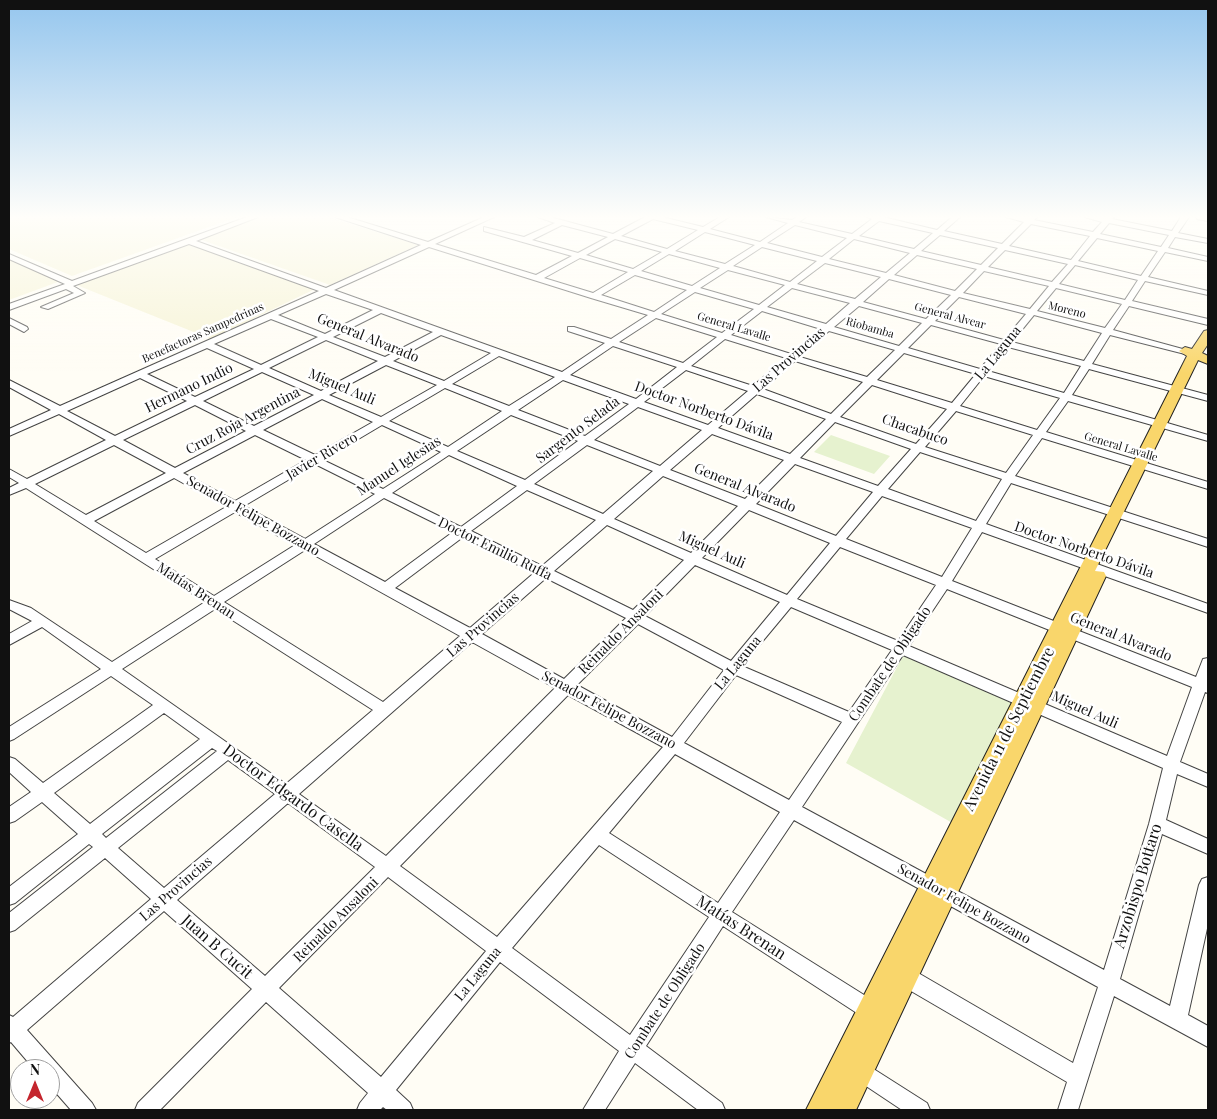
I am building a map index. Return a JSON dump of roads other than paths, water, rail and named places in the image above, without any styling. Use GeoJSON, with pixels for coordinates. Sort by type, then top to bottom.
{"type":"FeatureCollection","features":[{"type":"Feature","properties":{"kind":"main road","name":"Avenida 11 de Septiembre"},"geometry":{"type":"LineString","coordinates":[[820,1110],[868,1009],[937,890],[1200,352]]}},
{"type":"Feature","properties":{"kind":"main road","name":"Avenida 11 de Septiembre"},"geometry":{"type":"LineString","coordinates":[[842,1110],[906,977],[937,890]]}},
{"type":"Feature","properties":{"kind":"street"},"geometry":{"type":"LineString","coordinates":[[36,269],[81,293],[45,307]]}},
{"type":"Feature","properties":{"kind":"street"},"geometry":{"type":"LineString","coordinates":[[9,308],[112,269]]}},
{"type":"Feature","properties":{"kind":"street","name":"Doctor Norberto Dávila"},"geometry":{"type":"LineString","coordinates":[[268,269],[794,458],[979,528],[1208,609]]}},
{"type":"Feature","properties":{"kind":"street","name":"Benefactoras Sampedrinas"},"geometry":{"type":"LineString","coordinates":[[9,433],[372,269]]}},
{"type":"Feature","properties":{"kind":"street","name":"General Lavalle"},"geometry":{"type":"LineString","coordinates":[[509,269],[1208,486]]}},
{"type":"Feature","properties":{"kind":"street"},"geometry":{"type":"LineString","coordinates":[[538,278],[554,269]]}},
{"type":"Feature","properties":{"kind":"street","name":"Riobamba"},"geometry":{"type":"LineString","coordinates":[[624,269],[1208,438]]}},
{"type":"Feature","properties":{"kind":"street"},"geometry":{"type":"LineString","coordinates":[[594,296],[639,269]]}},
{"type":"Feature","properties":{"kind":"street","name":"Manuel Iglesias"},"geometry":{"type":"LineString","coordinates":[[9,735],[112,667],[305,545],[724,269]]}},
{"type":"Feature","properties":{"kind":"street","name":"General Alvear"},"geometry":{"type":"LineString","coordinates":[[730,269],[1208,398]]}},
{"type":"Feature","properties":{"kind":"street","name":"Sargento Selada"},"geometry":{"type":"LineString","coordinates":[[386,588],[460,532],[526,486],[813,269]]}},
{"type":"Feature","properties":{"kind":"street","name":"Moreno"},"geometry":{"type":"LineString","coordinates":[[860,269],[1106,332],[1200,352]]}},
{"type":"Feature","properties":{"kind":"street","name":"Las Provincias"},"geometry":{"type":"LineString","coordinates":[[10,1029],[164,900],[894,269]]}},
{"type":"Feature","properties":{"kind":"street","name":"Reinaldo Ansaloni"},"geometry":{"type":"LineString","coordinates":[[145,1110],[981,269]]}},
{"type":"Feature","properties":{"kind":"street"},"geometry":{"type":"LineString","coordinates":[[987,269],[1208,322]]}},
{"type":"Feature","properties":{"kind":"street","name":"La Laguna"},"geometry":{"type":"LineString","coordinates":[[367,1110],[498,949],[674,745],[733,668],[880,491],[954,407],[1067,269]]}},
{"type":"Feature","properties":{"kind":"street"},"geometry":{"type":"LineString","coordinates":[[1102,269],[1208,293]]}},
{"type":"Feature","properties":{"kind":"street","name":"Combate de Obligado"},"geometry":{"type":"LineString","coordinates":[[593,1110],[720,915],[793,810],[945,582],[1009,477],[1066,397],[1106,332],[1149,269]]}},
{"type":"Feature","properties":{"kind":"street"},"geometry":{"type":"LineString","coordinates":[[30,300],[59,314]]}},
{"type":"Feature","properties":{"kind":"street","name":"Hermano Indio"},"geometry":{"type":"LineString","coordinates":[[9,492],[381,310]]}},
{"type":"Feature","properties":{"kind":"street","name":"General Alvarado"},"geometry":{"type":"LineString","coordinates":[[270,315],[1205,687]]}},
{"type":"Feature","properties":{"kind":"street"},"geometry":{"type":"LineString","coordinates":[[9,321],[24,329]]}},
{"type":"Feature","properties":{"kind":"street","name":"Chacabuco"},"geometry":{"type":"LineString","coordinates":[[571,329],[834,417],[917,448],[1122,513],[1208,543]]}},
{"type":"Feature","properties":{"kind":"street","name":"Cruz Roja Argentina"},"geometry":{"type":"LineString","coordinates":[[86,520],[440,332]]}},
{"type":"Feature","properties":{"kind":"street","name":"Miguel Auli"},"geometry":{"type":"LineString","coordinates":[[206,344],[789,601],[1030,702],[1208,781]]}},
{"type":"Feature","properties":{"kind":"street","name":"Javier Rivero"},"geometry":{"type":"LineString","coordinates":[[147,558],[498,353]]}},
{"type":"Feature","properties":{"kind":"street","name":"Doctor Emilio Ruffa"},"geometry":{"type":"LineString","coordinates":[[139,374],[253,432],[636,617],[733,668],[853,720]]}},
{"type":"Feature","properties":{"kind":"street","name":"Senador Felipe Bozzano"},"geometry":{"type":"LineString","coordinates":[[10,385],[1208,1037]]}},
{"type":"Feature","properties":{"kind":"street","name":"Matías Brenan"},"geometry":{"type":"LineString","coordinates":[[9,472],[384,710]]}},
{"type":"Feature","properties":{"kind":"street","name":"Doctor Edgardo Casella"},"geometry":{"type":"LineString","coordinates":[[9,604],[26,611],[112,667],[388,867],[715,1110]]}},
{"type":"Feature","properties":{"kind":"street"},"geometry":{"type":"LineString","coordinates":[[9,640],[42,621]]}},
{"type":"Feature","properties":{"kind":"street","name":"Arzobispo Bottaro"},"geometry":{"type":"LineString","coordinates":[[1068,1110],[1157,824],[1171,766],[1205,687],[1208,663]]}},
{"type":"Feature","properties":{"kind":"street"},"geometry":{"type":"LineString","coordinates":[[9,816],[164,705]]}},
{"type":"Feature","properties":{"kind":"street"},"geometry":{"type":"LineString","coordinates":[[9,897],[212,739]]}},
{"type":"Feature","properties":{"kind":"street"},"geometry":{"type":"LineString","coordinates":[[9,924],[104,847],[228,751]]}},
{"type":"Feature","properties":{"kind":"street","name":"Juan B Cucit"},"geometry":{"type":"LineString","coordinates":[[9,762],[403,1110]]}},
{"type":"Feature","properties":{"kind":"street"},"geometry":{"type":"LineString","coordinates":[[1157,824],[1208,847]]}},
{"type":"Feature","properties":{"kind":"street","name":"Matías Brenan"},"geometry":{"type":"LineString","coordinates":[[597,836],[885,1020]]}},
{"type":"Feature","properties":{"kind":"street"},"geometry":{"type":"LineString","coordinates":[[1177,1020],[1203,935],[1208,884]]}},
{"type":"Feature","properties":{"kind":"street"},"geometry":{"type":"LineString","coordinates":[[906,977],[1078,1077]]}},
{"type":"Feature","properties":{"kind":"street"},"geometry":{"type":"LineString","coordinates":[[10,1029],[39,1059]]}},
{"type":"Feature","properties":{"kind":"street"},"geometry":{"type":"LineString","coordinates":[[861,1071],[920,1110]]}},
{"type":"Feature","properties":{"kind":"street"},"geometry":{"type":"LineString","coordinates":[[60,1082],[86,1110]]}}]}
